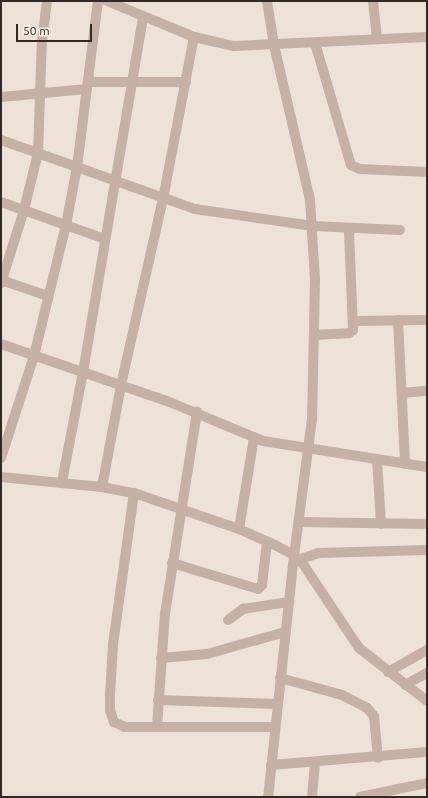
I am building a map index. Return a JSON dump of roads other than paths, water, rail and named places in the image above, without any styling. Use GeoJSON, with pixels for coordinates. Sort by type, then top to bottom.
{"type":"FeatureCollection","features":[{"type":"Feature","properties":{"kind":"street"},"geometry":{"type":"LineString","coordinates":[[47,1],[40,94],[38,153],[24,210],[1,281],[48,296]]}},
{"type":"Feature","properties":{"kind":"street"},"geometry":{"type":"LineString","coordinates":[[1,458],[34,356],[66,225],[77,167],[98,1]]}},
{"type":"Feature","properties":{"kind":"street"},"geometry":{"type":"LineString","coordinates":[[107,1],[120,4],[143,17],[194,37],[234,46],[427,37]]}},
{"type":"Feature","properties":{"kind":"street"},"geometry":{"type":"LineString","coordinates":[[267,1],[274,45],[302,158],[314,226],[314,335],[309,448],[296,557],[285,632],[268,797]]}},
{"type":"Feature","properties":{"kind":"street"},"geometry":{"type":"LineString","coordinates":[[373,1],[378,39]]}},
{"type":"Feature","properties":{"kind":"street"},"geometry":{"type":"LineString","coordinates":[[62,482],[83,372],[143,17]]}},
{"type":"Feature","properties":{"kind":"street"},"geometry":{"type":"LineString","coordinates":[[102,487],[121,384],[164,199],[194,37]]}},
{"type":"Feature","properties":{"kind":"street"},"geometry":{"type":"LineString","coordinates":[[314,43],[351,165],[360,169],[427,172]]}},
{"type":"Feature","properties":{"kind":"street"},"geometry":{"type":"LineString","coordinates":[[1,97],[40,94],[87,86],[132,82],[186,82]]}},
{"type":"Feature","properties":{"kind":"street"},"geometry":{"type":"LineString","coordinates":[[1,140],[164,199],[230,215],[314,226],[349,229],[400,230]]}},
{"type":"Feature","properties":{"kind":"street"},"geometry":{"type":"LineString","coordinates":[[1,202],[105,239]]}},
{"type":"Feature","properties":{"kind":"street"},"geometry":{"type":"LineString","coordinates":[[314,335],[351,333],[353,321],[349,229]]}},
{"type":"Feature","properties":{"kind":"street"},"geometry":{"type":"LineString","coordinates":[[398,320],[405,464]]}},
{"type":"Feature","properties":{"kind":"street"},"geometry":{"type":"LineString","coordinates":[[353,321],[427,320]]}},
{"type":"Feature","properties":{"kind":"street"},"geometry":{"type":"LineString","coordinates":[[1,344],[121,384],[197,412],[254,437],[273,443],[427,467]]}},
{"type":"Feature","properties":{"kind":"street"},"geometry":{"type":"LineString","coordinates":[[402,393],[427,391]]}},
{"type":"Feature","properties":{"kind":"street"},"geometry":{"type":"LineString","coordinates":[[157,727],[161,658],[172,563],[197,412]]}},
{"type":"Feature","properties":{"kind":"street"},"geometry":{"type":"LineString","coordinates":[[239,529],[254,437]]}},
{"type":"Feature","properties":{"kind":"street"},"geometry":{"type":"LineString","coordinates":[[377,459],[381,524]]}},
{"type":"Feature","properties":{"kind":"street"},"geometry":{"type":"LineString","coordinates":[[1,477],[102,487],[134,494],[182,508],[239,529],[296,557],[352,640],[366,656],[427,701]]}},
{"type":"Feature","properties":{"kind":"street"},"geometry":{"type":"LineString","coordinates":[[134,494],[120,585],[110,710],[114,722],[119,726],[275,727]]}},
{"type":"Feature","properties":{"kind":"street"},"geometry":{"type":"LineString","coordinates":[[299,522],[427,524]]}},
{"type":"Feature","properties":{"kind":"street"},"geometry":{"type":"LineString","coordinates":[[172,563],[258,590],[262,585],[267,542]]}},
{"type":"Feature","properties":{"kind":"street"},"geometry":{"type":"LineString","coordinates":[[296,557],[318,553],[427,550]]}},
{"type":"Feature","properties":{"kind":"street"},"geometry":{"type":"LineString","coordinates":[[228,620],[243,609],[289,602]]}},
{"type":"Feature","properties":{"kind":"street"},"geometry":{"type":"LineString","coordinates":[[161,658],[207,654],[285,632]]}},
{"type":"Feature","properties":{"kind":"street"},"geometry":{"type":"LineString","coordinates":[[388,672],[427,650]]}},
{"type":"Feature","properties":{"kind":"street"},"geometry":{"type":"LineString","coordinates":[[405,685],[427,674]]}},
{"type":"Feature","properties":{"kind":"street"},"geometry":{"type":"LineString","coordinates":[[280,678],[326,690],[367,708],[374,716],[378,758]]}},
{"type":"Feature","properties":{"kind":"street"},"geometry":{"type":"LineString","coordinates":[[158,700],[278,704]]}},
{"type":"Feature","properties":{"kind":"street"},"geometry":{"type":"LineString","coordinates":[[271,765],[378,758],[427,752]]}},
{"type":"Feature","properties":{"kind":"street"},"geometry":{"type":"LineString","coordinates":[[312,797],[315,762]]}},
{"type":"Feature","properties":{"kind":"street"},"geometry":{"type":"LineString","coordinates":[[360,797],[427,782]]}}]}
